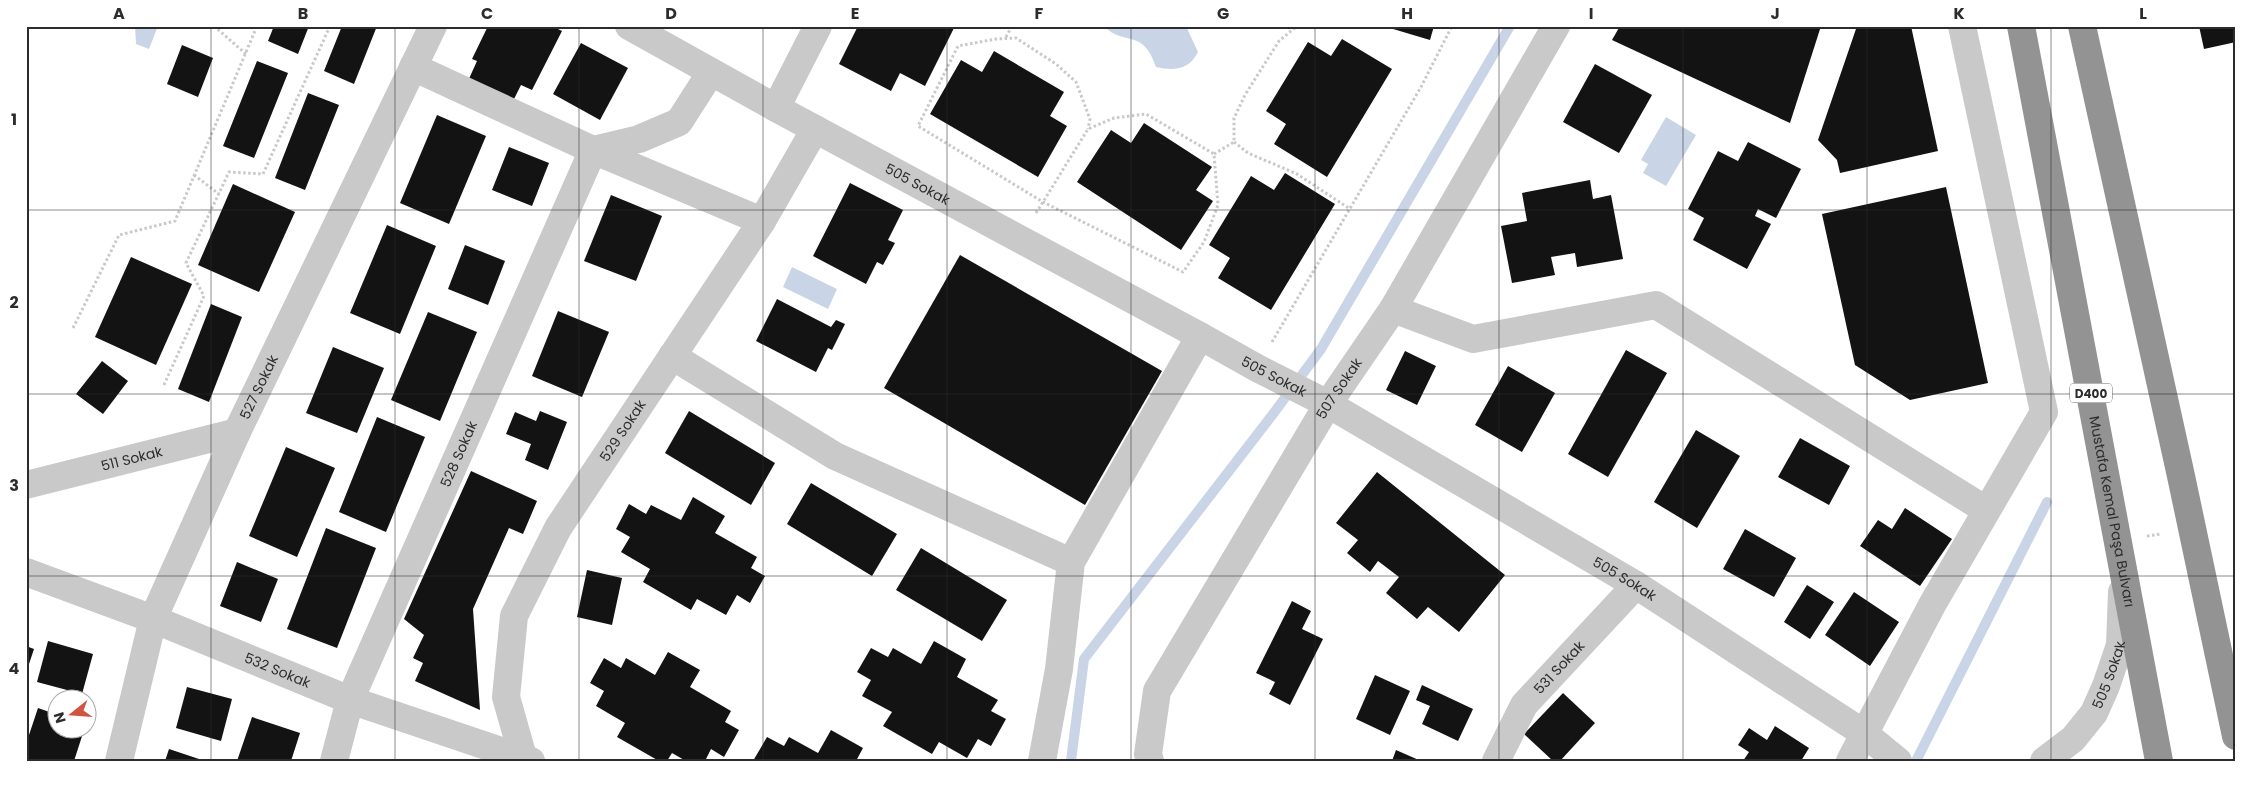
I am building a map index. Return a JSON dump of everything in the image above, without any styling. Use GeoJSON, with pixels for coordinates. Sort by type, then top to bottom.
{"type":"FeatureCollection","features":[{"type":"Feature","properties":{"kind":"highway","name":"Mustafa Kemal Paşa Bulvarı"},"geometry":{"type":"LineString","coordinates":[[2021,26],[2159,761]]}},
{"type":"Feature","properties":{"kind":"highway"},"geometry":{"type":"LineString","coordinates":[[2082,26],[2236,736]]}},
{"type":"Feature","properties":{"kind":"highway"},"geometry":{"type":"LineString","coordinates":[[2096,26],[2112,108],[2129,238]]}},
{"type":"Feature","properties":{"kind":"street","name":"527 Sokak"},"geometry":{"type":"LineString","coordinates":[[118,761],[153,619],[237,432],[433,26]]}},
{"type":"Feature","properties":{"kind":"street","name":"505 Sokak"},"geometry":{"type":"LineString","coordinates":[[629,26],[776,108],[1256,368],[1328,404],[1636,584],[1865,734],[1898,761]]}},
{"type":"Feature","properties":{"kind":"street"},"geometry":{"type":"LineString","coordinates":[[776,108],[818,26]]}},
{"type":"Feature","properties":{"kind":"street","name":"507 Sokak"},"geometry":{"type":"LineString","coordinates":[[1150,761],[1148,754],[1157,691],[1328,404],[1393,309],[1556,26]]}},
{"type":"Feature","properties":{"kind":"street"},"geometry":{"type":"LineString","coordinates":[[1850,761],[1932,604],[2044,412],[1962,26]]}},
{"type":"Feature","properties":{"kind":"street"},"geometry":{"type":"LineString","coordinates":[[413,67],[593,150],[762,221]]}},
{"type":"Feature","properties":{"kind":"street"},"geometry":{"type":"LineString","coordinates":[[593,150],[639,139],[679,122],[711,72]]}},
{"type":"Feature","properties":{"kind":"street","name":"529 Sokak"},"geometry":{"type":"LineString","coordinates":[[527,759],[506,697],[514,616],[558,528],[762,221],[815,129]]}},
{"type":"Feature","properties":{"kind":"street","name":"528 Sokak"},"geometry":{"type":"LineString","coordinates":[[334,761],[350,700],[593,150]]}},
{"type":"Feature","properties":{"kind":"street"},"geometry":{"type":"LineString","coordinates":[[1393,309],[1473,339],[1656,305],[1986,510]]}},
{"type":"Feature","properties":{"kind":"street"},"geometry":{"type":"LineString","coordinates":[[1042,761],[1058,669],[1071,562],[1200,336]]}},
{"type":"Feature","properties":{"kind":"street"},"geometry":{"type":"LineString","coordinates":[[672,356],[835,456],[1071,562]]}},
{"type":"Feature","properties":{"kind":"street","name":"511 Sokak"},"geometry":{"type":"LineString","coordinates":[[29,484],[237,432]]}},
{"type":"Feature","properties":{"kind":"street","name":"505 Sokak"},"geometry":{"type":"LineString","coordinates":[[2044,761],[2073,739],[2094,713],[2106,686],[2120,644],[2121,554]]}},
{"type":"Feature","properties":{"kind":"street","name":"532 Sokak"},"geometry":{"type":"LineString","coordinates":[[26,572],[153,619],[350,700],[527,759]]}},
{"type":"Feature","properties":{"kind":"street","name":"531 Sokak"},"geometry":{"type":"LineString","coordinates":[[1496,761],[1524,705],[1636,584]]}},
{"type":"Feature","properties":{"kind":"path"},"geometry":{"type":"LineString","coordinates":[[214,26],[246,54]]}},
{"type":"Feature","properties":{"kind":"path"},"geometry":{"type":"LineString","coordinates":[[73,328],[119,235],[175,221],[257,26]]}},
{"type":"Feature","properties":{"kind":"path"},"geometry":{"type":"LineString","coordinates":[[164,385],[204,296],[186,263],[230,172],[263,174],[330,26]]}},
{"type":"Feature","properties":{"kind":"path"},"geometry":{"type":"LineString","coordinates":[[1006,38],[1012,26]]}},
{"type":"Feature","properties":{"kind":"path"},"geometry":{"type":"LineString","coordinates":[[1297,26],[1279,41],[1245,95],[1234,118],[1234,142],[1248,154],[1297,174],[1350,209]]}},
{"type":"Feature","properties":{"kind":"path"},"geometry":{"type":"LineString","coordinates":[[1256,368],[1421,87],[1452,26]]}},
{"type":"Feature","properties":{"kind":"path"},"geometry":{"type":"LineString","coordinates":[[1020,239],[1043,202],[1088,129],[1090,119],[1076,82],[1056,64],[1016,38],[958,46],[918,126],[1043,202],[1183,272],[1204,242],[1218,206],[1214,154]]}},
{"type":"Feature","properties":{"kind":"path"},"geometry":{"type":"LineString","coordinates":[[1088,129],[1114,118],[1146,114],[1214,154]]}},
{"type":"Feature","properties":{"kind":"path"},"geometry":{"type":"LineString","coordinates":[[1214,154],[1234,142]]}},
{"type":"Feature","properties":{"kind":"path"},"geometry":{"type":"LineString","coordinates":[[194,175],[219,194]]}},
{"type":"Feature","properties":{"kind":"path"},"geometry":{"type":"LineString","coordinates":[[2121,554],[2192,527]]}},
{"type":"Feature","properties":{"kind":"water"},"geometry":{"type":"Polygon","coordinates":[[[135,26],[158,26],[149,49],[136,44],[135,26]]]}},
{"type":"Feature","properties":{"kind":"water"},"geometry":{"type":"Polygon","coordinates":[[[1104,26],[1186,26],[1198,52],[1186,66],[1175,69],[1156,67],[1151,55],[1139,42],[1119,36],[1104,26]]]}},
{"type":"Feature","properties":{"kind":"water"},"geometry":{"type":"Polygon","coordinates":[[[1666,117],[1696,135],[1666,186],[1643,173],[1648,164],[1641,160],[1666,117]]]}},
{"type":"Feature","properties":{"kind":"water"},"geometry":{"type":"Polygon","coordinates":[[[792,267],[837,289],[828,309],[783,287],[792,267]]]}},
{"type":"Feature","properties":{"kind":"building"},"geometry":{"type":"Polygon","coordinates":[[[274,26],[309,26],[298,54],[268,41],[274,26]]]}},
{"type":"Feature","properties":{"kind":"building"},"geometry":{"type":"Polygon","coordinates":[[[342,26],[377,26],[354,84],[324,71],[342,26]]]}},
{"type":"Feature","properties":{"kind":"building"},"geometry":{"type":"Polygon","coordinates":[[[488,26],[552,26],[562,31],[532,90],[521,85],[512,103],[468,81],[477,61],[472,59],[488,26]]]}},
{"type":"Feature","properties":{"kind":"building"},"geometry":{"type":"Polygon","coordinates":[[[858,26],[955,26],[925,86],[900,73],[891,91],[839,64],[858,26]]]}},
{"type":"Feature","properties":{"kind":"building"},"geometry":{"type":"Polygon","coordinates":[[[1383,26],[1434,26],[1430,40],[1383,26]]]}},
{"type":"Feature","properties":{"kind":"building"},"geometry":{"type":"Polygon","coordinates":[[[1620,26],[1821,26],[1790,123],[1612,40],[1620,26]]]}},
{"type":"Feature","properties":{"kind":"building"},"geometry":{"type":"Polygon","coordinates":[[[1857,26],[1911,26],[1938,151],[1840,173],[1837,160],[1818,140],[1857,26]]]}},
{"type":"Feature","properties":{"kind":"building"},"geometry":{"type":"Polygon","coordinates":[[[2199,26],[2236,26],[2236,42],[2204,49],[2199,26]]]}},
{"type":"Feature","properties":{"kind":"building"},"geometry":{"type":"Polygon","coordinates":[[[1342,39],[1392,69],[1327,177],[1274,144],[1286,124],[1266,111],[1308,42],[1331,56],[1342,39]]]}},
{"type":"Feature","properties":{"kind":"building"},"geometry":{"type":"Polygon","coordinates":[[[581,43],[628,68],[600,120],[553,94],[581,43]]]}},
{"type":"Feature","properties":{"kind":"building"},"geometry":{"type":"Polygon","coordinates":[[[182,45],[213,58],[198,97],[167,84],[182,45]]]}},
{"type":"Feature","properties":{"kind":"building"},"geometry":{"type":"Polygon","coordinates":[[[994,51],[1064,92],[1050,116],[1067,126],[1038,177],[930,114],[961,60],[982,72],[994,51]]]}},
{"type":"Feature","properties":{"kind":"building"},"geometry":{"type":"Polygon","coordinates":[[[257,61],[288,73],[254,158],[223,146],[257,61]]]}},
{"type":"Feature","properties":{"kind":"building"},"geometry":{"type":"Polygon","coordinates":[[[1595,64],[1652,95],[1619,153],[1563,122],[1595,64]]]}},
{"type":"Feature","properties":{"kind":"building"},"geometry":{"type":"Polygon","coordinates":[[[308,93],[339,105],[305,190],[275,178],[308,93]]]}},
{"type":"Feature","properties":{"kind":"building"},"geometry":{"type":"Polygon","coordinates":[[[437,115],[486,136],[449,224],[400,203],[437,115]]]}},
{"type":"Feature","properties":{"kind":"building"},"geometry":{"type":"Polygon","coordinates":[[[1144,123],[1212,167],[1196,190],[1213,201],[1181,250],[1077,182],[1111,130],[1131,143],[1144,123]]]}},
{"type":"Feature","properties":{"kind":"building"},"geometry":{"type":"Polygon","coordinates":[[[1748,142],[1801,169],[1776,218],[1758,209],[1755,216],[1771,224],[1747,269],[1693,240],[1704,218],[1688,209],[1718,151],[1738,161],[1748,142]]]}},
{"type":"Feature","properties":{"kind":"building"},"geometry":{"type":"Polygon","coordinates":[[[509,147],[549,163],[532,206],[492,190],[509,147]]]}},
{"type":"Feature","properties":{"kind":"building"},"geometry":{"type":"Polygon","coordinates":[[[1285,173],[1335,204],[1271,310],[1218,278],[1230,258],[1209,245],[1251,176],[1274,190],[1285,173]]]}},
{"type":"Feature","properties":{"kind":"building"},"geometry":{"type":"Polygon","coordinates":[[[1590,180],[1593,199],[1611,195],[1623,259],[1577,267],[1575,253],[1551,257],[1555,275],[1512,283],[1501,226],[1527,221],[1522,193],[1590,180]]]}},
{"type":"Feature","properties":{"kind":"building"},"geometry":{"type":"Polygon","coordinates":[[[850,183],[903,210],[888,240],[895,243],[883,265],[877,262],[866,284],[813,256],[850,183]]]}},
{"type":"Feature","properties":{"kind":"building"},"geometry":{"type":"Polygon","coordinates":[[[233,184],[295,212],[259,292],[198,265],[233,184]]]}},
{"type":"Feature","properties":{"kind":"building"},"geometry":{"type":"Polygon","coordinates":[[[1946,187],[1988,383],[1910,400],[1855,365],[1822,214],[1946,187]]]}},
{"type":"Feature","properties":{"kind":"building"},"geometry":{"type":"Polygon","coordinates":[[[611,195],[662,216],[636,281],[584,261],[611,195]]]}},
{"type":"Feature","properties":{"kind":"building"},"geometry":{"type":"Polygon","coordinates":[[[387,225],[436,246],[400,334],[350,313],[387,225]]]}},
{"type":"Feature","properties":{"kind":"building"},"geometry":{"type":"Polygon","coordinates":[[[465,245],[505,261],[488,305],[448,289],[465,245]]]}},
{"type":"Feature","properties":{"kind":"building"},"geometry":{"type":"Polygon","coordinates":[[[960,255],[1162,371],[1085,505],[884,388],[960,255]]]}},
{"type":"Feature","properties":{"kind":"building"},"geometry":{"type":"Polygon","coordinates":[[[131,257],[192,284],[156,365],[95,337],[131,257]]]}},
{"type":"Feature","properties":{"kind":"building"},"geometry":{"type":"Polygon","coordinates":[[[777,299],[831,327],[836,320],[845,324],[832,350],[828,348],[816,372],[756,341],[777,299]]]}},
{"type":"Feature","properties":{"kind":"building"},"geometry":{"type":"Polygon","coordinates":[[[211,304],[242,317],[209,402],[178,389],[211,304]]]}},
{"type":"Feature","properties":{"kind":"building"},"geometry":{"type":"Polygon","coordinates":[[[558,311],[609,332],[582,397],[532,376],[558,311]]]}},
{"type":"Feature","properties":{"kind":"building"},"geometry":{"type":"Polygon","coordinates":[[[428,312],[477,332],[440,421],[391,400],[428,312]]]}},
{"type":"Feature","properties":{"kind":"building"},"geometry":{"type":"Polygon","coordinates":[[[333,347],[384,368],[357,433],[306,413],[333,347]]]}},
{"type":"Feature","properties":{"kind":"building"},"geometry":{"type":"Polygon","coordinates":[[[1626,350],[1667,373],[1608,477],[1568,454],[1626,350]]]}},
{"type":"Feature","properties":{"kind":"building"},"geometry":{"type":"Polygon","coordinates":[[[1405,351],[1436,366],[1417,405],[1386,390],[1405,351]]]}},
{"type":"Feature","properties":{"kind":"building"},"geometry":{"type":"Polygon","coordinates":[[[102,361],[128,381],[103,414],[76,394],[102,361]]]}},
{"type":"Feature","properties":{"kind":"building"},"geometry":{"type":"Polygon","coordinates":[[[1508,366],[1555,393],[1522,452],[1475,425],[1508,366]]]}},
{"type":"Feature","properties":{"kind":"building"},"geometry":{"type":"Polygon","coordinates":[[[540,411],[567,422],[548,470],[525,460],[531,444],[506,434],[515,412],[536,421],[540,411]]]}},
{"type":"Feature","properties":{"kind":"building"},"geometry":{"type":"Polygon","coordinates":[[[689,411],[775,463],[751,505],[665,453],[689,411]]]}},
{"type":"Feature","properties":{"kind":"building"},"geometry":{"type":"Polygon","coordinates":[[[377,417],[425,437],[386,532],[339,512],[377,417]]]}},
{"type":"Feature","properties":{"kind":"building"},"geometry":{"type":"Polygon","coordinates":[[[1696,430],[1740,456],[1697,528],[1654,502],[1696,430]]]}},
{"type":"Feature","properties":{"kind":"building"},"geometry":{"type":"Polygon","coordinates":[[[1800,438],[1850,466],[1829,505],[1778,477],[1800,438]]]}},
{"type":"Feature","properties":{"kind":"building"},"geometry":{"type":"Polygon","coordinates":[[[286,447],[335,468],[297,557],[249,536],[286,447]]]}},
{"type":"Feature","properties":{"kind":"building"},"geometry":{"type":"Polygon","coordinates":[[[471,471],[537,501],[523,534],[509,528],[473,609],[480,710],[415,681],[423,663],[413,658],[424,635],[404,619],[471,471]]]}},
{"type":"Feature","properties":{"kind":"building"},"geometry":{"type":"Polygon","coordinates":[[[1377,472],[1505,575],[1459,632],[1428,607],[1417,619],[1386,593],[1399,577],[1378,561],[1370,572],[1347,553],[1358,540],[1336,523],[1377,472]]]}},
{"type":"Feature","properties":{"kind":"building"},"geometry":{"type":"Polygon","coordinates":[[[811,483],[897,534],[872,576],[787,524],[811,483]]]}},
{"type":"Feature","properties":{"kind":"building"},"geometry":{"type":"Polygon","coordinates":[[[693,497],[725,516],[715,533],[757,557],[751,568],[765,576],[750,603],[737,595],[726,615],[697,599],[691,610],[643,582],[650,569],[621,552],[630,537],[616,529],[629,504],[646,514],[651,505],[681,520],[693,497]]]}},
{"type":"Feature","properties":{"kind":"building"},"geometry":{"type":"Polygon","coordinates":[[[1905,508],[1952,539],[1920,586],[1860,546],[1878,520],[1892,529],[1905,508]]]}},
{"type":"Feature","properties":{"kind":"building"},"geometry":{"type":"Polygon","coordinates":[[[326,528],[376,548],[337,648],[287,629],[326,528]]]}},
{"type":"Feature","properties":{"kind":"building"},"geometry":{"type":"Polygon","coordinates":[[[1745,529],[1796,558],[1774,597],[1723,569],[1745,529]]]}},
{"type":"Feature","properties":{"kind":"building"},"geometry":{"type":"Polygon","coordinates":[[[921,548],[1007,600],[982,641],[896,590],[921,548]]]}},
{"type":"Feature","properties":{"kind":"building"},"geometry":{"type":"Polygon","coordinates":[[[237,562],[278,579],[261,622],[220,606],[237,562]]]}},
{"type":"Feature","properties":{"kind":"building"},"geometry":{"type":"Polygon","coordinates":[[[587,570],[622,578],[612,625],[577,617],[587,570]]]}},
{"type":"Feature","properties":{"kind":"building"},"geometry":{"type":"Polygon","coordinates":[[[1807,585],[1834,602],[1810,639],[1784,622],[1807,585]]]}},
{"type":"Feature","properties":{"kind":"building"},"geometry":{"type":"Polygon","coordinates":[[[1854,592],[1899,622],[1870,666],[1825,635],[1854,592]]]}},
{"type":"Feature","properties":{"kind":"building"},"geometry":{"type":"Polygon","coordinates":[[[1292,601],[1311,611],[1302,629],[1323,639],[1290,705],[1269,694],[1275,682],[1256,673],[1292,601]]]}},
{"type":"Feature","properties":{"kind":"building"},"geometry":{"type":"Polygon","coordinates":[[[48,641],[93,654],[83,690],[67,690],[37,682],[48,641]]]}},
{"type":"Feature","properties":{"kind":"building"},"geometry":{"type":"Polygon","coordinates":[[[934,641],[966,659],[957,677],[998,700],[991,711],[1006,719],[991,746],[978,739],[967,758],[939,742],[932,754],[883,726],[892,712],[862,696],[871,680],[857,672],[871,648],[888,657],[893,648],[921,664],[934,641]]]}},
{"type":"Feature","properties":{"kind":"building"},"geometry":{"type":"Polygon","coordinates":[[[26,646],[34,649],[27,670],[26,670],[26,646]]]}},
{"type":"Feature","properties":{"kind":"building"},"geometry":{"type":"Polygon","coordinates":[[[668,652],[700,670],[690,687],[731,711],[725,722],[739,730],[724,757],[711,749],[705,761],[686,761],[672,753],[667,761],[659,761],[617,737],[625,723],[596,706],[604,691],[590,683],[604,658],[621,668],[626,658],[655,675],[668,652]]]}},
{"type":"Feature","properties":{"kind":"building"},"geometry":{"type":"Polygon","coordinates":[[[1375,675],[1410,691],[1390,735],[1356,719],[1375,675]]]}},
{"type":"Feature","properties":{"kind":"building"},"geometry":{"type":"Polygon","coordinates":[[[1422,685],[1473,709],[1458,741],[1422,724],[1430,706],[1416,700],[1422,685]]]}},
{"type":"Feature","properties":{"kind":"building"},"geometry":{"type":"Polygon","coordinates":[[[187,687],[232,699],[221,741],[176,728],[187,687]]]}},
{"type":"Feature","properties":{"kind":"building"},"geometry":{"type":"Polygon","coordinates":[[[1563,693],[1595,723],[1560,761],[1553,761],[1524,734],[1563,693]]]}},
{"type":"Feature","properties":{"kind":"building"},"geometry":{"type":"Polygon","coordinates":[[[38,708],[48,712],[48,740],[81,740],[74,761],[26,761],[26,744],[38,708]]]}},
{"type":"Feature","properties":{"kind":"building"},"geometry":{"type":"Polygon","coordinates":[[[252,717],[300,733],[291,761],[237,761],[252,717]]]}},
{"type":"Feature","properties":{"kind":"building"},"geometry":{"type":"Polygon","coordinates":[[[1775,726],[1809,748],[1801,761],[1743,761],[1749,752],[1738,745],[1749,728],[1767,740],[1775,726]]]}},
{"type":"Feature","properties":{"kind":"building"},"geometry":{"type":"Polygon","coordinates":[[[831,730],[863,748],[856,761],[753,761],[767,737],[784,746],[789,737],[818,753],[831,730]]]}},
{"type":"Feature","properties":{"kind":"building"},"geometry":{"type":"Polygon","coordinates":[[[169,749],[202,760],[202,761],[165,761],[169,749]]]}},
{"type":"Feature","properties":{"kind":"building"},"geometry":{"type":"Polygon","coordinates":[[[1396,750],[1421,761],[1392,761],[1396,750]]]}},
{"type":"Feature","properties":{"kind":"waterway"},"geometry":{"type":"LineString","coordinates":[[1071,761],[1084,659],[1321,349],[1510,26]]}},
{"type":"Feature","properties":{"kind":"waterway"},"geometry":{"type":"LineString","coordinates":[[1916,761],[2047,502]]}}]}
